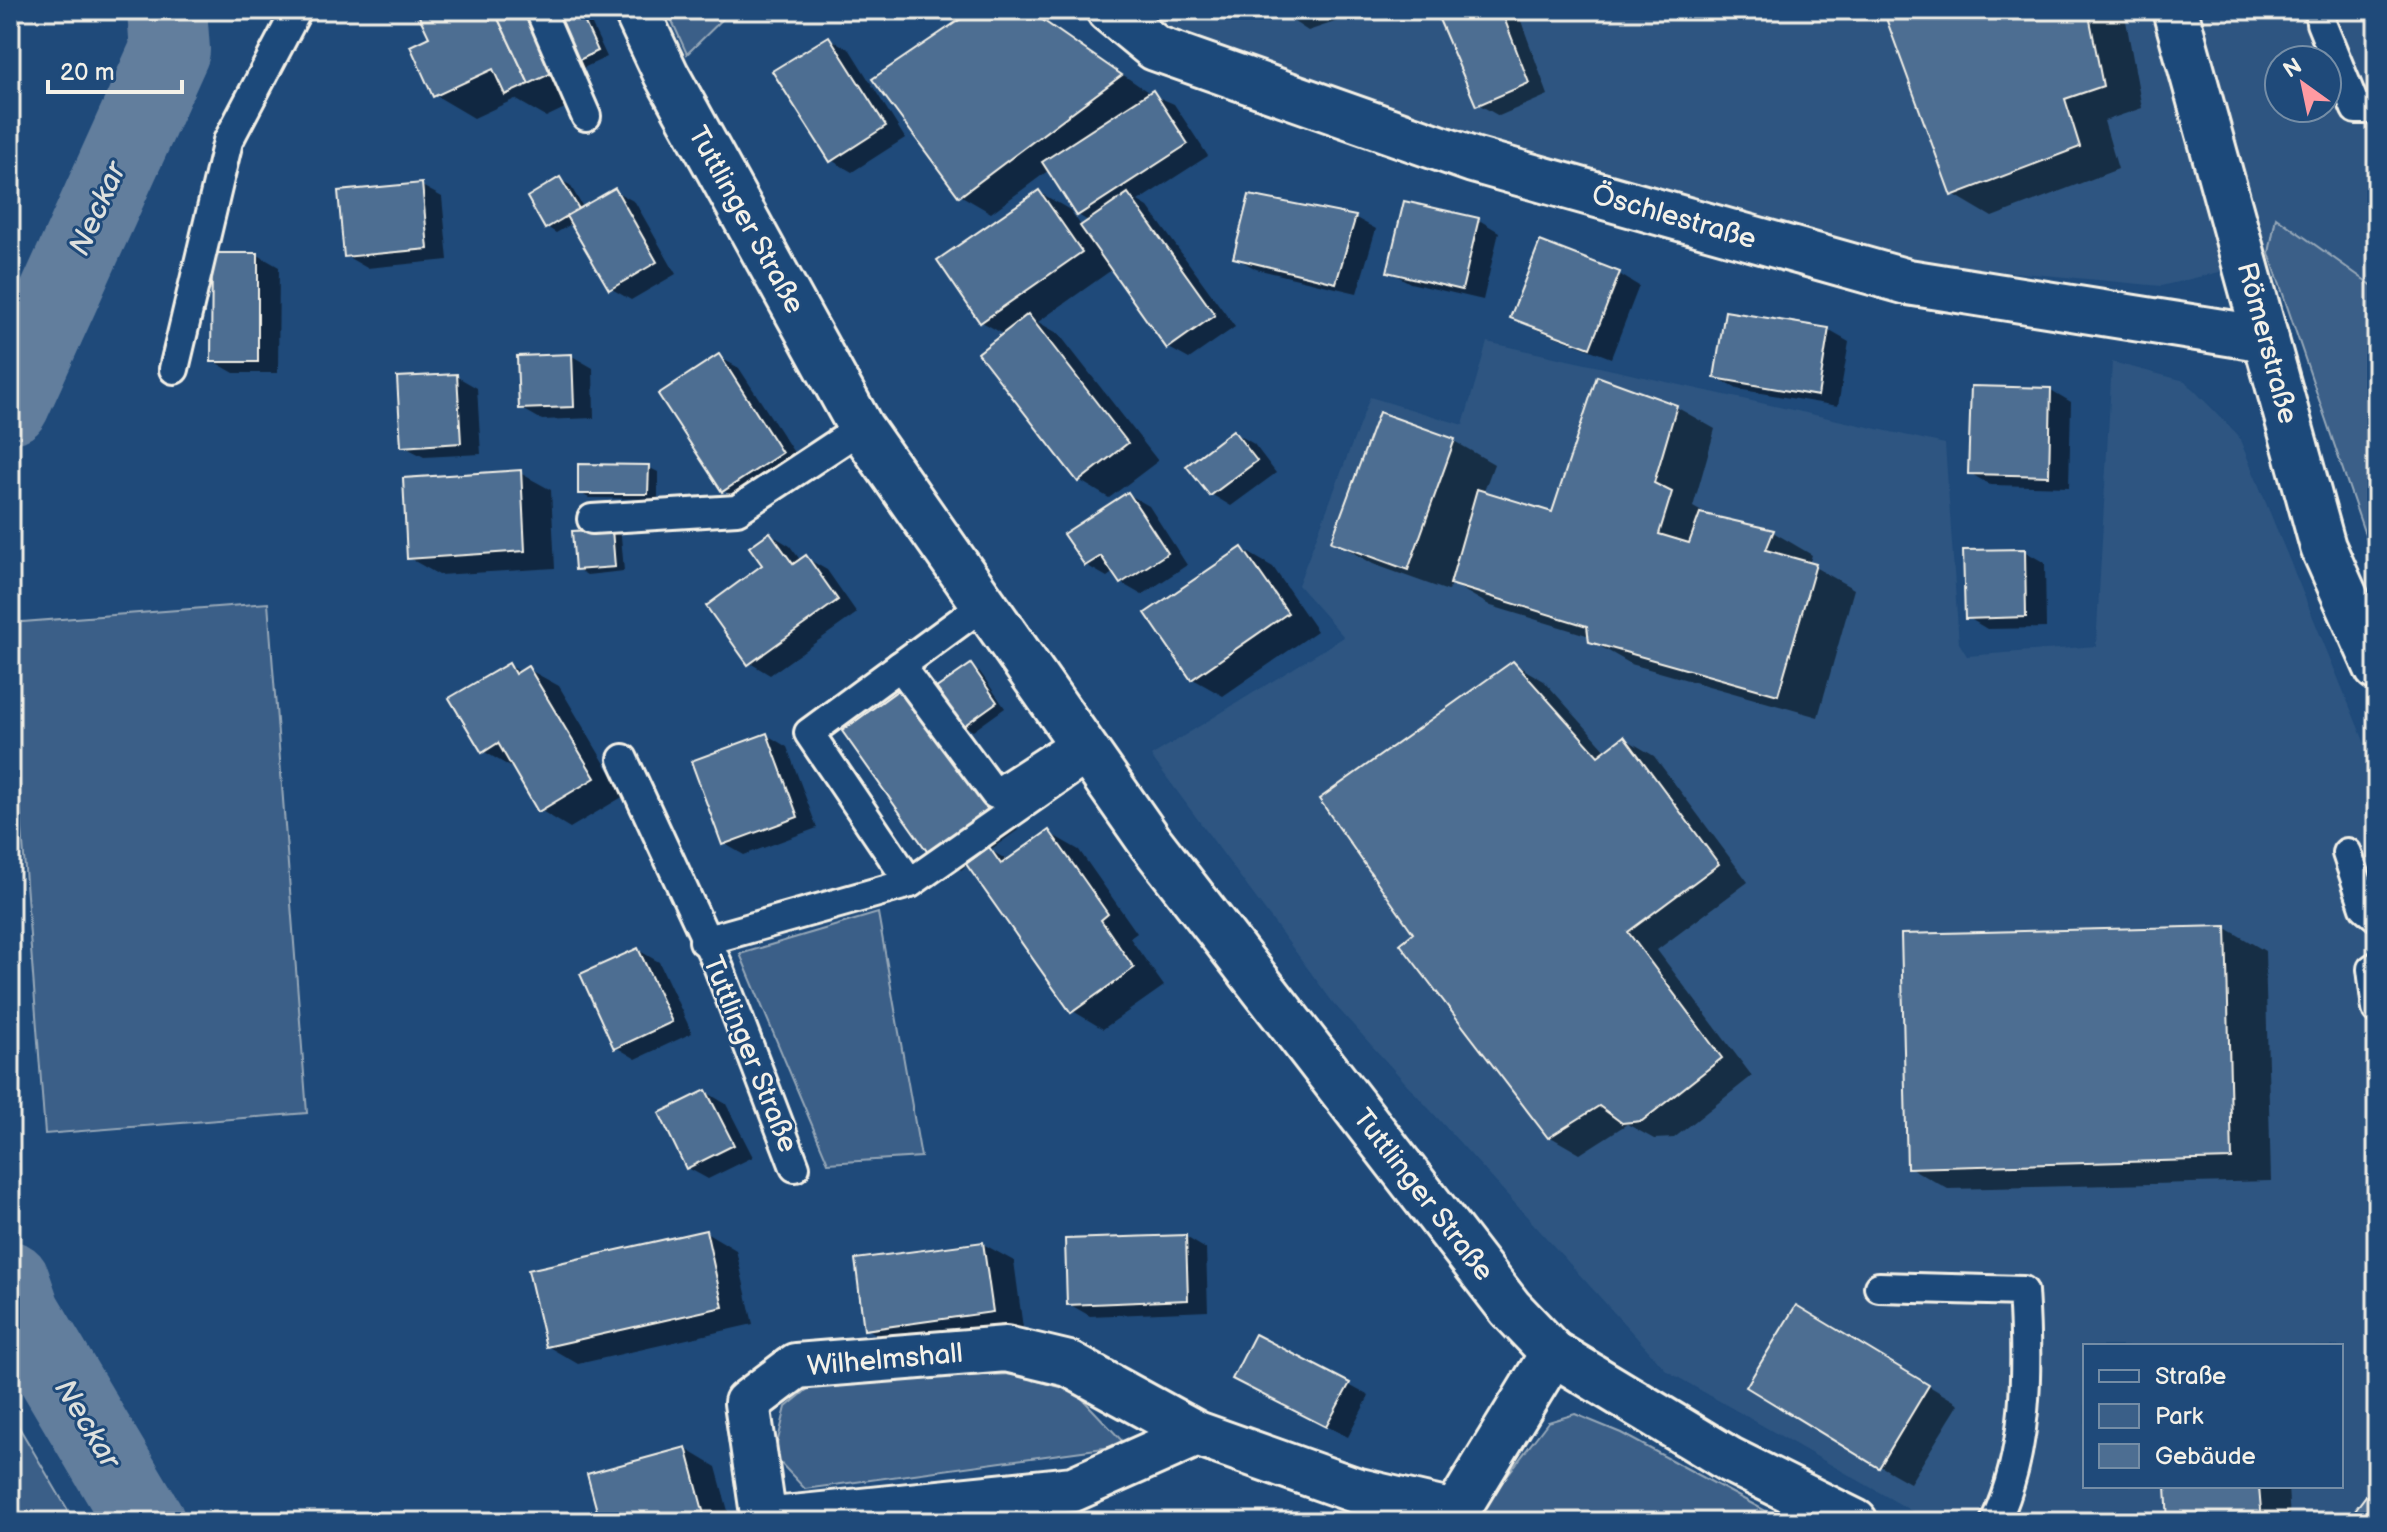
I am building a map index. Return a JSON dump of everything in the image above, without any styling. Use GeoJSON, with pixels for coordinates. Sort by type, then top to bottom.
{"type":"FeatureCollection","features":[{"type":"Feature","properties":{"kind":"street","name":"Tuttlinger Straße"},"geometry":{"type":"LineString","coordinates":[[636,10],[666,74],[861,428],[1160,855],[1510,1308],[1553,1353],[1730,1460],[1855,1522]]}},
{"type":"Feature","properties":{"kind":"street","name":"Öschlestraße"},"geometry":{"type":"LineString","coordinates":[[1109,10],[1155,48],[1488,165],[1908,282],[2266,339]]}},
{"type":"Feature","properties":{"kind":"street","name":"Römerstraße"},"geometry":{"type":"LineString","coordinates":[[2175,10],[2323,547],[2377,668]]}},
{"type":"Feature","properties":{"kind":"street","name":"Wilhelmshall"},"geometry":{"type":"LineString","coordinates":[[1197,1434],[1073,1489],[764,1521],[747,1403],[796,1366],[1006,1349],[1069,1364],[1197,1434],[1355,1490],[1452,1518],[1553,1353]]}},
{"type":"Feature","properties":{"kind":"lane"},"geometry":{"type":"LineString","coordinates":[[174,369],[228,141],[297,10]]}},
{"type":"Feature","properties":{"kind":"lane"},"geometry":{"type":"LineString","coordinates":[[540,10],[586,116]]}},
{"type":"Feature","properties":{"kind":"lane"},"geometry":{"type":"LineString","coordinates":[[2320,10],[2321,23],[2356,109],[2377,109]]}},
{"type":"Feature","properties":{"kind":"lane"},"geometry":{"type":"LineString","coordinates":[[592,519],[737,510],[861,428]]}},
{"type":"Feature","properties":{"kind":"lane"},"geometry":{"type":"LineString","coordinates":[[910,883],[809,733],[983,605]]}},
{"type":"Feature","properties":{"kind":"lane"},"geometry":{"type":"LineString","coordinates":[[900,666],[995,794],[1084,748]]}},
{"type":"Feature","properties":{"kind":"lane","name":"Tuttlinger Straße"},"geometry":{"type":"LineString","coordinates":[[704,941],[910,883],[1084,748]]}},
{"type":"Feature","properties":{"kind":"lane","name":"Tuttlinger Straße"},"geometry":{"type":"LineString","coordinates":[[623,759],[704,941],[717,963],[795,1167]]}},
{"type":"Feature","properties":{"kind":"lane"},"geometry":{"type":"LineString","coordinates":[[2347,853],[2365,907],[2377,917]]}},
{"type":"Feature","properties":{"kind":"lane"},"geometry":{"type":"LineString","coordinates":[[2377,966],[2372,969],[2377,1009]]}},
{"type":"Feature","properties":{"kind":"lane"},"geometry":{"type":"LineString","coordinates":[[1879,1287],[2023,1291],[2027,1347],[2020,1436],[2009,1493],[1995,1522]]}},
{"type":"Feature","properties":{"kind":"shaded area"},"geometry":{"type":"Polygon","coordinates":[[[1146,10],[2377,10],[2377,465],[2303,252],[2161,286],[1904,262],[1473,144],[1166,26],[1146,10]]]}},
{"type":"Feature","properties":{"kind":"shaded area"},"geometry":{"type":"Polygon","coordinates":[[[1487,342],[1945,444],[1959,643],[1967,656],[2096,646],[2112,362],[2185,381],[2238,435],[2377,773],[2377,1522],[1931,1522],[1667,1371],[1334,1004],[1151,756],[1344,637],[1298,585],[1370,397],[1463,425],[1487,342]]]}},
{"type":"Feature","properties":{"kind":"green space"},"geometry":{"type":"Polygon","coordinates":[[[667,10],[732,10],[687,54],[667,10]]]}},
{"type":"Feature","properties":{"kind":"green space"},"geometry":{"type":"Polygon","coordinates":[[[2276,217],[2377,289],[2377,570],[2269,253],[2276,217]]]}},
{"type":"Feature","properties":{"kind":"green space"},"geometry":{"type":"Polygon","coordinates":[[[268,603],[307,1113],[45,1134],[10,671],[10,623],[268,603]]]}},
{"type":"Feature","properties":{"kind":"green space"},"geometry":{"type":"Polygon","coordinates":[[[878,913],[921,1157],[828,1163],[740,954],[878,913]]]}},
{"type":"Feature","properties":{"kind":"green space"},"geometry":{"type":"Polygon","coordinates":[[[1011,1374],[1075,1391],[1126,1445],[805,1489],[774,1456],[786,1407],[815,1383],[1011,1374]]]}},
{"type":"Feature","properties":{"kind":"green space"},"geometry":{"type":"Polygon","coordinates":[[[10,1412],[75,1522],[10,1522],[10,1412]]]}},
{"type":"Feature","properties":{"kind":"green space"},"geometry":{"type":"Polygon","coordinates":[[[1575,1414],[1621,1433],[1786,1522],[1494,1522],[1483,1507],[1548,1422],[1575,1414]]]}},
{"type":"Feature","properties":{"kind":"building"},"geometry":{"type":"Polygon","coordinates":[[[416,10],[494,10],[529,84],[505,95],[493,69],[433,97],[410,46],[429,37],[416,10]]]}},
{"type":"Feature","properties":{"kind":"building"},"geometry":{"type":"Polygon","coordinates":[[[494,10],[579,10],[598,51],[529,84],[494,10]]]}},
{"type":"Feature","properties":{"kind":"building"},"geometry":{"type":"Polygon","coordinates":[[[974,10],[1028,10],[1122,75],[959,197],[872,79],[974,10]]]}},
{"type":"Feature","properties":{"kind":"building"},"geometry":{"type":"Polygon","coordinates":[[[1435,10],[1501,10],[1529,83],[1476,106],[1435,10]]]}},
{"type":"Feature","properties":{"kind":"building"},"geometry":{"type":"Polygon","coordinates":[[[1883,10],[2088,10],[2103,86],[2065,99],[2080,147],[1951,196],[1883,10]]]}},
{"type":"Feature","properties":{"kind":"building"},"geometry":{"type":"Polygon","coordinates":[[[829,36],[886,126],[830,162],[772,71],[829,36]]]}},
{"type":"Feature","properties":{"kind":"building"},"geometry":{"type":"Polygon","coordinates":[[[1153,90],[1188,144],[1077,216],[1042,162],[1153,90]]]}},
{"type":"Feature","properties":{"kind":"building"},"geometry":{"type":"Polygon","coordinates":[[[560,177],[579,209],[545,229],[527,197],[560,177]]]}},
{"type":"Feature","properties":{"kind":"building"},"geometry":{"type":"Polygon","coordinates":[[[422,183],[428,249],[344,257],[338,191],[422,183]]]}},
{"type":"Feature","properties":{"kind":"building"},"geometry":{"type":"Polygon","coordinates":[[[615,188],[657,262],[609,290],[566,216],[615,188]]]}},
{"type":"Feature","properties":{"kind":"building"},"geometry":{"type":"Polygon","coordinates":[[[1039,190],[1082,252],[980,323],[937,260],[1039,190]]]}},
{"type":"Feature","properties":{"kind":"building"},"geometry":{"type":"Polygon","coordinates":[[[1128,193],[1215,315],[1167,349],[1080,226],[1128,193]]]}},
{"type":"Feature","properties":{"kind":"building"},"geometry":{"type":"Polygon","coordinates":[[[1249,195],[1356,216],[1336,283],[1233,258],[1249,195]]]}},
{"type":"Feature","properties":{"kind":"building"},"geometry":{"type":"Polygon","coordinates":[[[1404,201],[1479,218],[1462,290],[1387,272],[1404,201]]]}},
{"type":"Feature","properties":{"kind":"building"},"geometry":{"type":"Polygon","coordinates":[[[1540,241],[1620,272],[1590,348],[1510,318],[1540,241]]]}},
{"type":"Feature","properties":{"kind":"building"},"geometry":{"type":"Polygon","coordinates":[[[212,253],[258,253],[258,362],[211,362],[212,253]]]}},
{"type":"Feature","properties":{"kind":"building"},"geometry":{"type":"Polygon","coordinates":[[[1725,311],[1829,328],[1818,396],[1714,378],[1725,311]]]}},
{"type":"Feature","properties":{"kind":"building"},"geometry":{"type":"Polygon","coordinates":[[[1028,314],[1128,443],[1078,482],[978,353],[1028,314]]]}},
{"type":"Feature","properties":{"kind":"building"},"geometry":{"type":"Polygon","coordinates":[[[572,354],[574,407],[519,409],[517,356],[572,354]]]}},
{"type":"Feature","properties":{"kind":"building"},"geometry":{"type":"Polygon","coordinates":[[[719,354],[782,453],[722,492],[658,394],[719,354]]]}},
{"type":"Feature","properties":{"kind":"building"},"geometry":{"type":"Polygon","coordinates":[[[457,374],[461,443],[401,447],[397,377],[457,374]]]}},
{"type":"Feature","properties":{"kind":"building"},"geometry":{"type":"Polygon","coordinates":[[[1597,376],[1677,405],[1654,483],[1672,492],[1659,534],[1689,543],[1700,513],[1774,530],[1766,550],[1816,564],[1778,695],[1589,642],[1587,626],[1450,584],[1477,489],[1552,512],[1597,376]]]}},
{"type":"Feature","properties":{"kind":"building"},"geometry":{"type":"Polygon","coordinates":[[[1971,386],[2051,388],[2049,476],[1968,474],[1971,386]]]}},
{"type":"Feature","properties":{"kind":"building"},"geometry":{"type":"Polygon","coordinates":[[[1379,412],[1455,439],[1408,570],[1331,542],[1379,412]]]}},
{"type":"Feature","properties":{"kind":"building"},"geometry":{"type":"Polygon","coordinates":[[[1233,430],[1257,461],[1210,496],[1186,466],[1233,430]]]}},
{"type":"Feature","properties":{"kind":"building"},"geometry":{"type":"Polygon","coordinates":[[[578,464],[649,465],[648,494],[578,494],[578,464]]]}},
{"type":"Feature","properties":{"kind":"building"},"geometry":{"type":"Polygon","coordinates":[[[521,470],[525,551],[407,559],[403,478],[521,470]]]}},
{"type":"Feature","properties":{"kind":"building"},"geometry":{"type":"Polygon","coordinates":[[[1128,492],[1168,553],[1120,584],[1101,556],[1085,566],[1063,534],[1128,492]]]}},
{"type":"Feature","properties":{"kind":"building"},"geometry":{"type":"Polygon","coordinates":[[[612,529],[615,567],[575,570],[572,531],[612,529]]]}},
{"type":"Feature","properties":{"kind":"building"},"geometry":{"type":"Polygon","coordinates":[[[770,532],[793,564],[806,555],[838,600],[748,665],[706,606],[762,565],[749,547],[770,532]]]}},
{"type":"Feature","properties":{"kind":"building"},"geometry":{"type":"Polygon","coordinates":[[[1242,547],[1288,613],[1191,680],[1145,613],[1242,547]]]}},
{"type":"Feature","properties":{"kind":"building"},"geometry":{"type":"Polygon","coordinates":[[[2025,549],[2026,617],[1965,619],[1963,550],[2025,549]]]}},
{"type":"Feature","properties":{"kind":"building"},"geometry":{"type":"Polygon","coordinates":[[[1513,661],[1598,756],[1624,736],[1719,864],[1628,932],[1722,1058],[1642,1121],[1622,1123],[1599,1106],[1548,1138],[1400,944],[1413,933],[1319,799],[1513,661]]]}},
{"type":"Feature","properties":{"kind":"building"},"geometry":{"type":"Polygon","coordinates":[[[509,663],[515,674],[528,666],[595,778],[538,812],[498,743],[482,753],[449,698],[509,663]]]}},
{"type":"Feature","properties":{"kind":"building"},"geometry":{"type":"Polygon","coordinates":[[[971,664],[997,702],[962,727],[935,689],[971,664]]]}},
{"type":"Feature","properties":{"kind":"building"},"geometry":{"type":"Polygon","coordinates":[[[901,688],[989,811],[929,854],[842,731],[901,688]]]}},
{"type":"Feature","properties":{"kind":"building"},"geometry":{"type":"Polygon","coordinates":[[[767,733],[798,817],[722,845],[691,761],[767,733]]]}},
{"type":"Feature","properties":{"kind":"building"},"geometry":{"type":"Polygon","coordinates":[[[1049,830],[1108,914],[1101,920],[1134,968],[1071,1013],[966,864],[989,847],[1001,864],[1049,830]]]}},
{"type":"Feature","properties":{"kind":"building"},"geometry":{"type":"Polygon","coordinates":[[[2226,926],[2232,1159],[1907,1168],[1901,934],[2226,926]]]}},
{"type":"Feature","properties":{"kind":"building"},"geometry":{"type":"Polygon","coordinates":[[[638,948],[672,1022],[614,1049],[580,974],[638,948]]]}},
{"type":"Feature","properties":{"kind":"building"},"geometry":{"type":"Polygon","coordinates":[[[706,1090],[734,1145],[686,1169],[659,1113],[706,1090]]]}},
{"type":"Feature","properties":{"kind":"building"},"geometry":{"type":"Polygon","coordinates":[[[706,1230],[723,1307],[546,1347],[528,1270],[706,1230]]]}},
{"type":"Feature","properties":{"kind":"building"},"geometry":{"type":"Polygon","coordinates":[[[1186,1235],[1188,1300],[1067,1305],[1065,1239],[1186,1235]]]}},
{"type":"Feature","properties":{"kind":"building"},"geometry":{"type":"Polygon","coordinates":[[[983,1242],[993,1312],[864,1330],[855,1259],[983,1242]]]}},
{"type":"Feature","properties":{"kind":"building"},"geometry":{"type":"Polygon","coordinates":[[[1796,1305],[1929,1385],[1879,1468],[1746,1387],[1796,1305]]]}},
{"type":"Feature","properties":{"kind":"building"},"geometry":{"type":"Polygon","coordinates":[[[1255,1334],[1350,1383],[1326,1427],[1232,1379],[1255,1334]]]}},
{"type":"Feature","properties":{"kind":"building"},"geometry":{"type":"Polygon","coordinates":[[[686,1447],[706,1522],[600,1522],[587,1474],[686,1447]]]}},
{"type":"Feature","properties":{"kind":"building"},"geometry":{"type":"Polygon","coordinates":[[[2377,1481],[2377,1522],[2346,1522],[2377,1481]]]}},
{"type":"Feature","properties":{"kind":"building"},"geometry":{"type":"Polygon","coordinates":[[[2166,1488],[2259,1488],[2262,1522],[2168,1522],[2166,1488]]]}},
{"type":"Feature","properties":{"kind":"waterway","name":"Neckar"},"geometry":{"type":"LineString","coordinates":[[10,404],[170,50],[167,10]]}},
{"type":"Feature","properties":{"kind":"waterway","name":"Neckar"},"geometry":{"type":"LineString","coordinates":[[10,1281],[21,1313],[145,1522]]}}]}
